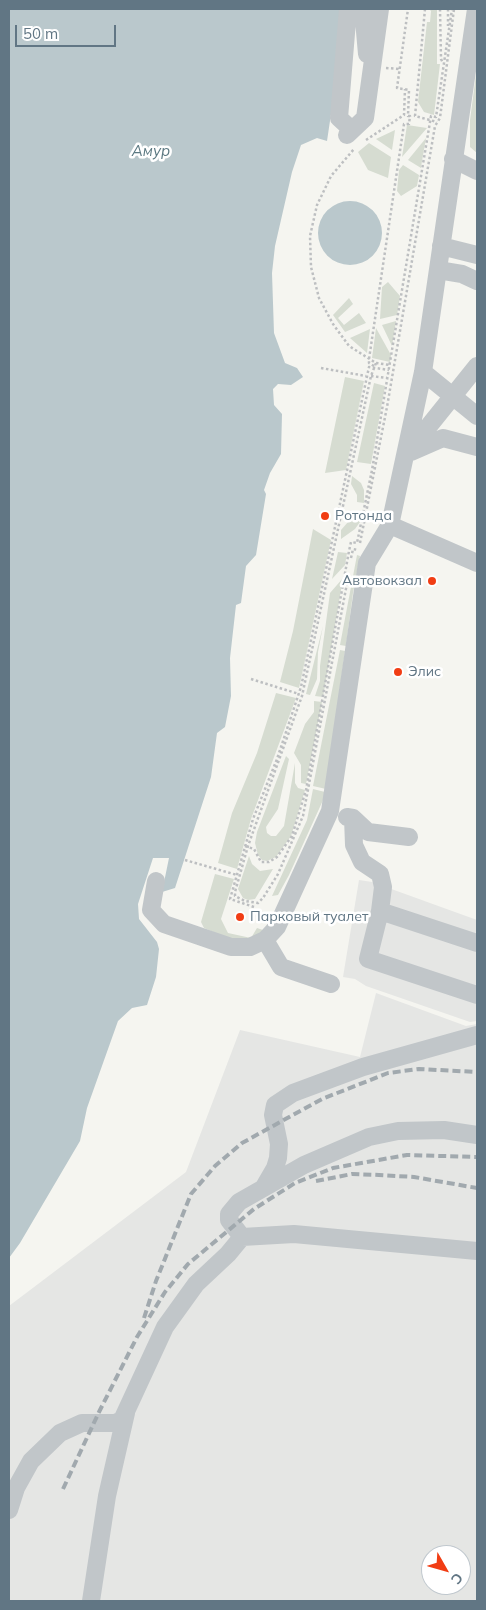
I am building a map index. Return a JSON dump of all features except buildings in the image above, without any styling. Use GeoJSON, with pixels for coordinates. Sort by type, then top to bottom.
{"type":"FeatureCollection","features":[{"type":"Feature","properties":{"kind":"street"},"geometry":{"type":"LineString","coordinates":[[348,9],[339,118],[356,138],[365,118],[380,9]]}},
{"type":"Feature","properties":{"kind":"street"},"geometry":{"type":"LineString","coordinates":[[363,9],[366,53],[373,66]]}},
{"type":"Feature","properties":{"kind":"street"},"geometry":{"type":"LineString","coordinates":[[156,881],[151,910],[164,924],[231,947],[250,947],[265,940],[277,927],[330,811],[367,563],[390,525],[423,372],[476,9]]}},
{"type":"Feature","properties":{"kind":"street"},"geometry":{"type":"LineString","coordinates":[[453,159],[477,171]]}},
{"type":"Feature","properties":{"kind":"street"},"geometry":{"type":"LineString","coordinates":[[441,246],[477,255]]}},
{"type":"Feature","properties":{"kind":"street"},"geometry":{"type":"LineString","coordinates":[[438,270],[462,274],[477,281]]}},
{"type":"Feature","properties":{"kind":"street"},"geometry":{"type":"LineString","coordinates":[[406,454],[477,366]]}},
{"type":"Feature","properties":{"kind":"street"},"geometry":{"type":"LineString","coordinates":[[423,372],[477,416]]}},
{"type":"Feature","properties":{"kind":"street"},"geometry":{"type":"LineString","coordinates":[[406,454],[443,438],[477,447]]}},
{"type":"Feature","properties":{"kind":"street"},"geometry":{"type":"LineString","coordinates":[[390,525],[477,564]]}},
{"type":"Feature","properties":{"kind":"street"},"geometry":{"type":"LineString","coordinates":[[330,811],[353,818],[368,832],[409,837]]}},
{"type":"Feature","properties":{"kind":"street"},"geometry":{"type":"LineString","coordinates":[[353,818],[354,844],[362,862],[380,874],[383,886],[380,911],[368,959],[477,995]]}},
{"type":"Feature","properties":{"kind":"street"},"geometry":{"type":"LineString","coordinates":[[380,911],[477,943]]}},
{"type":"Feature","properties":{"kind":"street"},"geometry":{"type":"LineString","coordinates":[[265,940],[281,967],[331,984]]}},
{"type":"Feature","properties":{"kind":"street"},"geometry":{"type":"LineString","coordinates":[[262,1189],[275,1168],[278,1158],[279,1144],[272,1115],[275,1105],[293,1093],[364,1067],[477,1035]]}},
{"type":"Feature","properties":{"kind":"street"},"geometry":{"type":"LineString","coordinates":[[242,1237],[229,1220],[229,1214],[239,1202],[304,1165],[369,1137],[398,1130],[444,1130],[477,1135]]}},
{"type":"Feature","properties":{"kind":"street"},"geometry":{"type":"LineString","coordinates":[[91,1601],[107,1496],[126,1414],[150,1355],[165,1327],[196,1284],[228,1254],[242,1237],[294,1234],[477,1251]]}},
{"type":"Feature","properties":{"kind":"street"},"geometry":{"type":"LineString","coordinates":[[9,1510],[16,1488],[31,1462],[60,1433],[82,1423],[115,1423],[122,1420],[126,1414]]}},
{"type":"Feature","properties":{"kind":"path"},"geometry":{"type":"LineString","coordinates":[[375,368],[374,364],[369,363],[369,359],[404,124],[409,124],[410,116],[408,116],[408,90],[397,88],[398,69],[408,9]]}},
{"type":"Feature","properties":{"kind":"path"},"geometry":{"type":"LineString","coordinates":[[425,9],[415,116],[437,122]]}},
{"type":"Feature","properties":{"kind":"path"},"geometry":{"type":"LineString","coordinates":[[440,9],[441,59],[446,69]]}},
{"type":"Feature","properties":{"kind":"path"},"geometry":{"type":"LineString","coordinates":[[448,9],[450,43]]}},
{"type":"Feature","properties":{"kind":"path"},"geometry":{"type":"LineString","coordinates":[[389,370],[370,367],[367,376],[298,694],[277,759],[253,819],[235,896],[245,901],[258,903],[278,874],[303,816],[353,549],[359,550],[390,379],[430,121],[431,116],[436,117],[453,9]]}},
{"type":"Feature","properties":{"kind":"path"},"geometry":{"type":"LineString","coordinates":[[247,846],[254,849],[261,862],[274,860],[292,836],[300,815],[329,670],[349,551],[351,542],[357,543],[390,379],[389,370],[392,366],[437,122],[440,118],[453,9]]}},
{"type":"Feature","properties":{"kind":"path"},"geometry":{"type":"LineString","coordinates":[[392,366],[376,364],[349,346],[333,324],[320,298],[311,267],[310,236],[317,205],[331,176],[356,138],[404,115],[405,90]]}},
{"type":"Feature","properties":{"kind":"path"},"geometry":{"type":"LineString","coordinates":[[254,907],[230,899],[247,846],[302,696],[371,376],[376,364]]}},
{"type":"Feature","properties":{"kind":"path"},"geometry":{"type":"LineString","coordinates":[[321,368],[367,376]]}},
{"type":"Feature","properties":{"kind":"path"},"geometry":{"type":"LineString","coordinates":[[371,376],[390,379]]}},
{"type":"Feature","properties":{"kind":"path"},"geometry":{"type":"LineString","coordinates":[[251,680],[298,694]]}},
{"type":"Feature","properties":{"kind":"path"},"geometry":{"type":"LineString","coordinates":[[186,860],[237,875]]}},
{"type":"Feature","properties":{"kind":"shaded area"},"geometry":{"type":"Polygon","coordinates":[[[429,9],[437,9],[437,64],[440,64],[434,115],[424,112],[418,102],[427,22],[430,22],[431,11],[429,9]]]}},
{"type":"Feature","properties":{"kind":"shaded area"},"geometry":{"type":"Polygon","coordinates":[[[477,67],[477,153],[470,147],[470,120],[477,67]]]}},
{"type":"Feature","properties":{"kind":"shaded area"},"geometry":{"type":"Polygon","coordinates":[[[407,125],[427,128],[402,157],[407,125]]]}},
{"type":"Feature","properties":{"kind":"shaded area"},"geometry":{"type":"Polygon","coordinates":[[[395,130],[392,150],[376,139],[395,130]]]}},
{"type":"Feature","properties":{"kind":"shaded area"},"geometry":{"type":"Polygon","coordinates":[[[426,138],[421,167],[421,168],[408,160],[426,138]]]}},
{"type":"Feature","properties":{"kind":"shaded area"},"geometry":{"type":"Polygon","coordinates":[[[369,143],[391,157],[388,178],[368,170],[358,152],[369,143]]]}},
{"type":"Feature","properties":{"kind":"shaded area"},"geometry":{"type":"Polygon","coordinates":[[[403,165],[419,175],[417,186],[401,196],[397,191],[399,170],[403,165]]]}},
{"type":"Feature","properties":{"kind":"shaded area"},"geometry":{"type":"Polygon","coordinates":[[[388,282],[400,296],[397,315],[380,319],[382,287],[388,282]]]}},
{"type":"Feature","properties":{"kind":"shaded area"},"geometry":{"type":"Polygon","coordinates":[[[349,298],[353,304],[338,318],[344,325],[359,313],[366,323],[345,332],[333,315],[349,298]]]}},
{"type":"Feature","properties":{"kind":"shaded area"},"geometry":{"type":"Polygon","coordinates":[[[396,321],[392,346],[382,325],[396,321]]]}},
{"type":"Feature","properties":{"kind":"shaded area"},"geometry":{"type":"Polygon","coordinates":[[[376,328],[391,355],[390,362],[372,358],[376,328]]]}},
{"type":"Feature","properties":{"kind":"shaded area"},"geometry":{"type":"Polygon","coordinates":[[[370,329],[367,353],[350,338],[370,329]]]}},
{"type":"Feature","properties":{"kind":"shaded area"},"geometry":{"type":"Polygon","coordinates":[[[345,377],[364,381],[346,470],[325,473],[345,377]]]}},
{"type":"Feature","properties":{"kind":"shaded area"},"geometry":{"type":"Polygon","coordinates":[[[374,383],[385,386],[371,464],[357,462],[374,383]]]}},
{"type":"Feature","properties":{"kind":"shaded area"},"geometry":{"type":"Polygon","coordinates":[[[352,476],[361,483],[364,490],[364,503],[357,502],[357,495],[351,484],[352,476]]]}},
{"type":"Feature","properties":{"kind":"shaded area"},"geometry":{"type":"Polygon","coordinates":[[[355,514],[362,516],[360,522],[355,529],[341,539],[341,530],[355,514]]]}},
{"type":"Feature","properties":{"kind":"shaded area"},"geometry":{"type":"Polygon","coordinates":[[[313,529],[331,540],[299,688],[280,682],[293,631],[313,529]]]}},
{"type":"Feature","properties":{"kind":"shaded area"},"geometry":{"type":"Polygon","coordinates":[[[338,552],[347,553],[345,565],[332,579],[338,552]]]}},
{"type":"Feature","properties":{"kind":"shaded area"},"geometry":{"type":"Polygon","coordinates":[[[357,555],[360,556],[346,646],[340,645],[357,555]]]}},
{"type":"Feature","properties":{"kind":"shaded area"},"geometry":{"type":"Polygon","coordinates":[[[343,578],[323,697],[315,696],[320,681],[320,666],[330,593],[343,578]]]}},
{"type":"Feature","properties":{"kind":"shaded area"},"geometry":{"type":"Polygon","coordinates":[[[323,626],[318,652],[317,679],[310,695],[306,694],[323,626]]]}},
{"type":"Feature","properties":{"kind":"shaded area"},"geometry":{"type":"Polygon","coordinates":[[[340,650],[345,651],[326,789],[313,786],[340,650]]]}},
{"type":"Feature","properties":{"kind":"shaded area"},"geometry":{"type":"Polygon","coordinates":[[[276,693],[296,698],[251,819],[237,869],[218,863],[232,813],[257,753],[276,693]]]}},
{"type":"Feature","properties":{"kind":"shaded area"},"geometry":{"type":"Polygon","coordinates":[[[314,701],[322,702],[306,784],[301,783],[301,765],[294,753],[305,724],[314,712],[314,701]]]}},
{"type":"Feature","properties":{"kind":"shaded area"},"geometry":{"type":"Polygon","coordinates":[[[286,756],[289,759],[278,809],[266,827],[267,833],[271,836],[276,836],[284,826],[295,763],[295,783],[298,788],[305,790],[291,836],[276,857],[267,861],[262,860],[258,855],[255,843],[257,832],[286,756]]]}},
{"type":"Feature","properties":{"kind":"shaded area"},"geometry":{"type":"Polygon","coordinates":[[[313,789],[325,792],[324,798],[289,875],[278,895],[272,896],[307,820],[313,789]]]}},
{"type":"Feature","properties":{"kind":"shaded area"},"geometry":{"type":"Polygon","coordinates":[[[249,856],[252,864],[260,871],[273,869],[255,899],[248,900],[243,898],[238,889],[249,856]]]}},
{"type":"Feature","properties":{"kind":"shaded area"},"geometry":{"type":"Polygon","coordinates":[[[215,874],[234,879],[221,919],[228,933],[250,938],[239,943],[204,928],[201,922],[215,874]]]}},
{"type":"Feature","properties":{"kind":"shaded area"},"geometry":{"type":"Polygon","coordinates":[[[359,880],[372,882],[477,920],[477,1021],[470,1022],[366,986],[355,979],[343,977],[359,880]]]}},
{"type":"Feature","properties":{"kind":"shaded area"},"geometry":{"type":"Polygon","coordinates":[[[257,928],[266,931],[251,938],[257,928]]]}},
{"type":"Feature","properties":{"kind":"shaded area"},"geometry":{"type":"Polygon","coordinates":[[[376,993],[466,1026],[477,1024],[477,1601],[9,1601],[9,1306],[186,1172],[240,1030],[360,1057],[376,993]]]}},
{"type":"Feature","properties":{"kind":"water","name":"Амур"},"geometry":{"type":"Polygon","coordinates":[[[9,9],[340,9],[334,94],[327,141],[317,138],[301,145],[292,172],[275,246],[272,273],[274,333],[285,363],[297,368],[303,377],[291,385],[278,384],[273,389],[274,405],[282,414],[281,454],[270,473],[264,490],[266,494],[256,555],[246,566],[241,603],[236,605],[230,658],[231,696],[225,727],[217,733],[211,777],[175,888],[162,892],[169,858],[153,858],[138,904],[139,919],[157,942],[159,949],[156,977],[147,1005],[132,1008],[118,1021],[87,1108],[80,1141],[20,1243],[9,1258],[9,9]]]}},
{"type":"Feature","properties":{"kind":"water"},"geometry":{"type":"Polygon","coordinates":[[[344,201],[356,201],[373,210],[380,221],[382,233],[380,245],[373,256],[356,265],[344,265],[332,260],[323,251],[318,239],[318,227],[323,215],[332,206],[344,201]]]}},
{"type":"Feature","properties":{"kind":"railway"},"geometry":{"type":"LineString","coordinates":[[144,1318],[156,1281],[191,1194],[215,1166],[242,1143],[322,1099],[388,1073],[419,1069],[477,1072]]}},
{"type":"Feature","properties":{"kind":"railway"},"geometry":{"type":"LineString","coordinates":[[63,1489],[137,1337],[165,1292],[188,1264],[254,1209],[295,1183],[333,1168],[407,1155],[477,1157]]}},
{"type":"Feature","properties":{"kind":"railway"},"geometry":{"type":"LineString","coordinates":[[316,1181],[352,1174],[379,1175],[414,1177],[477,1188]]}},
{"type":"Feature","properties":{"kind":"place","name":"Ротонда"},"geometry":{"type":"Point","coordinates":[325,516]}},
{"type":"Feature","properties":{"kind":"place","name":"Автовокзал"},"geometry":{"type":"Point","coordinates":[432,581]}},
{"type":"Feature","properties":{"kind":"place","name":"Элис"},"geometry":{"type":"Point","coordinates":[398,672]}},
{"type":"Feature","properties":{"kind":"place","name":"Парковый туалет"},"geometry":{"type":"Point","coordinates":[240,917]}}]}
